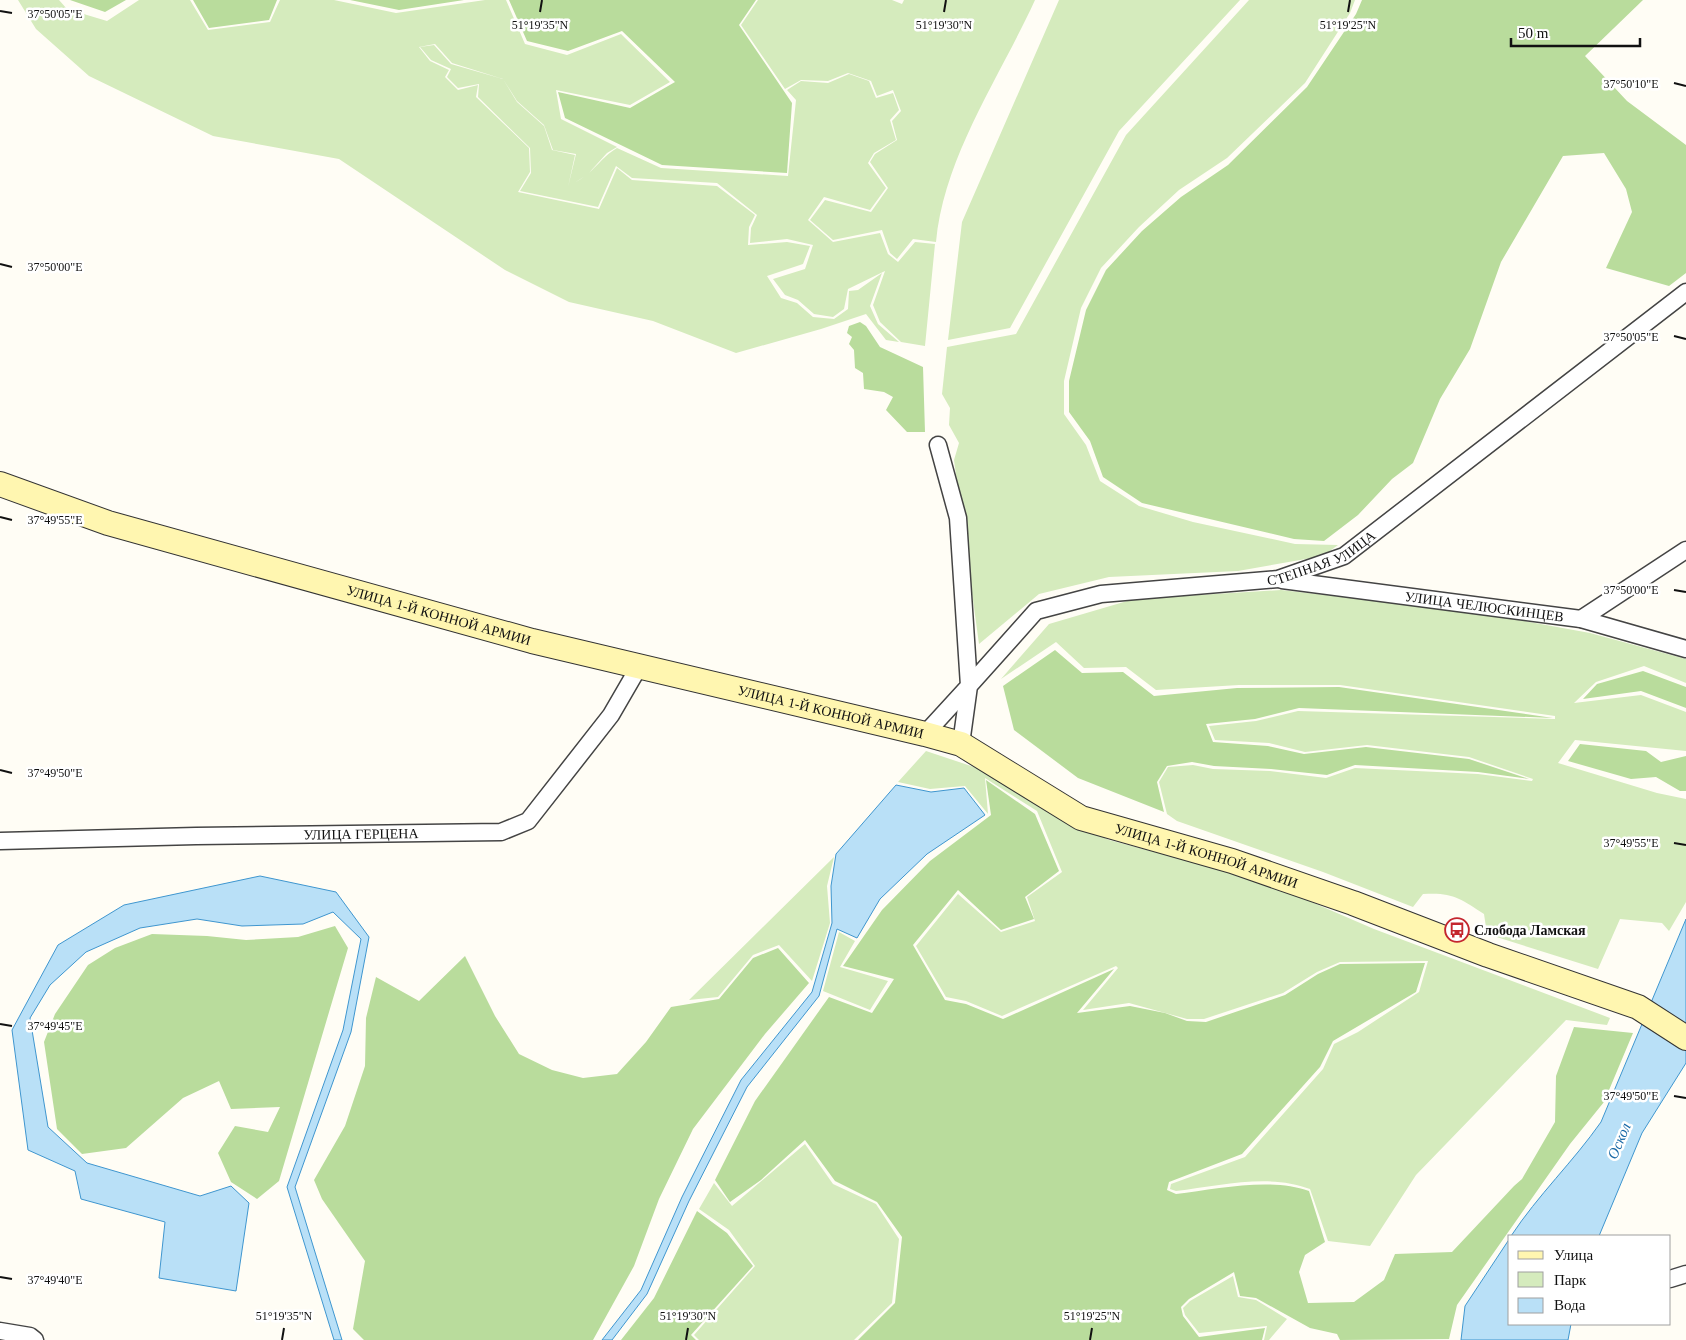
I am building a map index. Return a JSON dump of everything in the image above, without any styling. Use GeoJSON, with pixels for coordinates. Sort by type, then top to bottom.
{"type":"FeatureCollection","features":[{"type":"Feature","properties":{"kind":"main road","name":"УЛИЦА 1-Й КОННОЙ АРМИИ"},"geometry":{"type":"LineString","coordinates":[[0,484],[108,523],[532,641],[640,665],[961,744],[1081,818],[1232,861],[1638,1007],[1686,1038]]}},
{"type":"Feature","properties":{"kind":"street","name":"СТЕПНАЯ УЛИЦА"},"geometry":{"type":"LineString","coordinates":[[925,734],[1036,611],[1101,594],[1278,579],[1344,556],[1686,292]]}},
{"type":"Feature","properties":{"kind":"street"},"geometry":{"type":"LineString","coordinates":[[938,445],[958,518],[969,686],[961,744]]}},
{"type":"Feature","properties":{"kind":"street"},"geometry":{"type":"LineString","coordinates":[[1581,619],[1686,550]]}},
{"type":"Feature","properties":{"kind":"street","name":"УЛИЦА ЧЕЛЮСКИНЦЕВ"},"geometry":{"type":"LineString","coordinates":[[1278,579],[1581,619],[1686,649]]}},
{"type":"Feature","properties":{"kind":"street","name":"УЛИЦА ГЕРЦЕНА"},"geometry":{"type":"LineString","coordinates":[[0,841],[501,832],[528,821],[611,715],[640,665]]}},
{"type":"Feature","properties":{"kind":"street"},"geometry":{"type":"LineString","coordinates":[[1671,1279],[1686,1274]]}},
{"type":"Feature","properties":{"kind":"street"},"geometry":{"type":"LineString","coordinates":[[0,1331],[30,1336],[35,1340]]}},
{"type":"Feature","properties":{"kind":"green space"},"geometry":{"type":"Polygon","coordinates":[[[18,0],[59,0],[67,9],[107,21],[139,0],[190,0],[208,30],[270,22],[280,0],[334,0],[396,13],[485,0],[506,0],[525,44],[567,55],[621,34],[670,82],[630,105],[556,90],[561,119],[617,147],[607,153],[589,173],[617,148],[661,168],[788,176],[796,100],[787,90],[801,81],[828,83],[849,74],[869,81],[876,98],[893,93],[899,110],[890,120],[896,140],[874,153],[868,163],[886,188],[870,210],[824,197],[808,220],[833,242],[880,233],[888,254],[898,262],[915,242],[935,244],[925,346],[901,342],[880,322],[873,305],[885,271],[848,289],[844,309],[833,317],[814,314],[798,300],[785,295],[773,279],[805,269],[813,245],[787,239],[750,243],[751,228],[757,215],[717,183],[632,178],[616,166],[598,207],[520,191],[531,173],[530,148],[478,97],[479,84],[458,88],[447,77],[451,69],[431,60],[420,47],[434,45],[451,64],[503,79],[452,63],[435,44],[419,47],[430,61],[449,70],[445,77],[458,90],[478,85],[476,97],[529,148],[530,172],[518,192],[599,209],[617,168],[632,180],[717,186],[755,215],[749,227],[748,245],[787,242],[810,246],[803,264],[767,276],[781,298],[797,303],[813,317],[834,319],[848,309],[849,291],[858,290],[882,273],[870,306],[878,324],[899,342],[886,340],[866,314],[736,353],[653,321],[569,302],[505,270],[339,159],[213,136],[89,76],[36,29],[18,0]],[[503,79],[517,102],[544,126],[552,150],[575,155],[568,187],[576,154],[553,150],[544,125],[517,101],[503,79]]]}},
{"type":"Feature","properties":{"kind":"green space"},"geometry":{"type":"Polygon","coordinates":[[[70,0],[126,0],[105,12],[70,0]]]}},
{"type":"Feature","properties":{"kind":"green space"},"geometry":{"type":"Polygon","coordinates":[[[193,0],[277,0],[269,20],[209,28],[193,0]]]}},
{"type":"Feature","properties":{"kind":"green space"},"geometry":{"type":"Polygon","coordinates":[[[350,0],[464,0],[399,10],[350,0]]]}},
{"type":"Feature","properties":{"kind":"green space"},"geometry":{"type":"Polygon","coordinates":[[[509,0],[756,0],[739,25],[792,103],[787,173],[662,165],[565,118],[558,92],[630,108],[675,82],[622,31],[568,51],[527,41],[509,0]]]}},
{"type":"Feature","properties":{"kind":"green space"},"geometry":{"type":"Polygon","coordinates":[[[758,0],[892,0],[902,4],[904,0],[1035,0],[975,118],[962,148],[941,210],[936,242],[913,239],[897,259],[890,253],[882,230],[833,240],[810,220],[825,200],[871,212],[888,188],[870,162],[875,154],[897,140],[892,121],[901,111],[893,90],[877,96],[871,81],[848,73],[828,81],[801,80],[785,89],[741,25],[758,0]]]}},
{"type":"Feature","properties":{"kind":"green space"},"geometry":{"type":"Polygon","coordinates":[[[1059,0],[1240,0],[1119,131],[1010,328],[948,340],[962,222],[1059,0]]]}},
{"type":"Feature","properties":{"kind":"green space"},"geometry":{"type":"Polygon","coordinates":[[[1249,0],[1355,0],[1350,13],[1305,83],[1227,158],[1179,190],[1139,227],[1101,268],[1081,308],[1064,381],[1064,414],[1086,445],[1100,481],[1139,506],[1193,522],[1295,544],[1338,545],[1323,556],[1238,571],[1109,577],[1039,594],[979,644],[954,460],[959,443],[949,425],[950,408],[942,394],[947,347],[1016,334],[1126,135],[1249,0]]]}},
{"type":"Feature","properties":{"kind":"green space"},"geometry":{"type":"Polygon","coordinates":[[[1362,0],[1643,0],[1585,56],[1627,101],[1686,145],[1686,273],[1669,286],[1606,268],[1632,212],[1626,189],[1604,153],[1563,156],[1501,262],[1470,349],[1440,399],[1413,463],[1392,479],[1358,515],[1324,541],[1294,539],[1142,503],[1103,477],[1090,441],[1069,412],[1069,381],[1086,310],[1106,270],[1142,231],[1181,197],[1228,165],[1307,87],[1356,14],[1362,0]]]}},
{"type":"Feature","properties":{"kind":"green space"},"geometry":{"type":"Polygon","coordinates":[[[860,322],[866,326],[880,347],[923,367],[925,432],[907,432],[886,410],[893,397],[884,392],[864,389],[863,373],[855,368],[854,350],[849,344],[852,337],[847,333],[849,326],[860,322]]]}},
{"type":"Feature","properties":{"kind":"green space"},"geometry":{"type":"Polygon","coordinates":[[[1281,590],[1475,612],[1590,633],[1686,659],[1686,683],[1644,666],[1596,682],[1574,703],[1641,695],[1686,712],[1686,751],[1575,740],[1558,763],[1657,793],[1686,799],[1686,902],[1669,931],[1662,923],[1620,919],[1598,969],[1487,934],[1484,914],[1455,897],[1441,894],[1423,894],[1413,907],[1323,872],[1177,821],[1167,814],[1159,782],[1168,767],[1193,765],[1213,769],[1270,771],[1326,778],[1355,768],[1478,774],[1532,781],[1533,779],[1469,757],[1367,745],[1305,752],[1269,743],[1215,740],[1209,726],[1256,721],[1298,711],[1555,719],[1555,716],[1340,685],[1239,685],[1156,690],[1126,667],[1084,668],[1056,642],[1001,679],[1049,624],[1134,599],[1281,590]]]}},
{"type":"Feature","properties":{"kind":"green space"},"geometry":{"type":"Polygon","coordinates":[[[1055,650],[1082,673],[1123,672],[1154,696],[1237,688],[1339,687],[1553,718],[1299,708],[1255,719],[1206,724],[1213,742],[1268,746],[1304,754],[1366,747],[1469,759],[1529,779],[1478,772],[1355,765],[1327,775],[1271,769],[1214,766],[1192,762],[1167,766],[1157,782],[1164,812],[1078,778],[1014,730],[1003,686],[1055,650]]]}},
{"type":"Feature","properties":{"kind":"green space"},"geometry":{"type":"Polygon","coordinates":[[[1643,671],[1686,687],[1686,708],[1641,691],[1583,699],[1597,684],[1643,671]]]}},
{"type":"Feature","properties":{"kind":"green space"},"geometry":{"type":"Polygon","coordinates":[[[1580,744],[1646,751],[1661,762],[1686,756],[1686,791],[1680,791],[1656,777],[1631,779],[1568,761],[1580,744]]]}},
{"type":"Feature","properties":{"kind":"green space"},"geometry":{"type":"Polygon","coordinates":[[[926,751],[977,768],[1035,804],[1109,840],[1204,865],[1293,894],[1374,929],[1610,1018],[1607,1025],[1566,1020],[1416,1175],[1370,1246],[1328,1241],[1310,1189],[1294,1184],[1261,1181],[1176,1191],[1170,1189],[1171,1184],[1245,1157],[1323,1069],[1334,1044],[1358,1032],[1419,992],[1428,961],[1340,962],[1317,972],[1283,993],[1204,1019],[1187,1019],[1129,1003],[1083,1010],[1118,968],[1116,966],[1002,1016],[966,1001],[946,997],[916,946],[958,894],[1001,932],[1035,921],[1027,897],[1062,872],[1037,811],[985,778],[988,814],[965,786],[930,789],[898,782],[926,751]]]}},
{"type":"Feature","properties":{"kind":"green space"},"geometry":{"type":"Polygon","coordinates":[[[986,780],[1035,814],[1059,871],[1025,897],[1034,919],[1001,930],[958,890],[913,945],[945,1000],[966,1004],[1003,1019],[1114,969],[1077,1013],[1130,1006],[1165,1013],[1187,1021],[1206,1022],[1285,995],[1318,974],[1340,964],[1425,963],[1416,992],[1333,1041],[1320,1067],[1242,1154],[1169,1182],[1167,1190],[1176,1194],[1261,1184],[1294,1187],[1309,1191],[1325,1242],[1305,1255],[1299,1272],[1308,1303],[1354,1302],[1384,1280],[1395,1254],[1452,1252],[1522,1179],[1555,1122],[1556,1076],[1574,1027],[1633,1033],[1604,1102],[1570,1144],[1457,1305],[1449,1339],[1340,1340],[1337,1334],[1310,1328],[1256,1298],[1240,1296],[1234,1272],[1189,1299],[1181,1307],[1183,1316],[1199,1337],[1265,1328],[1262,1340],[858,1340],[895,1303],[902,1237],[877,1202],[835,1181],[805,1140],[761,1180],[730,1202],[715,1180],[755,1101],[829,997],[872,1013],[894,979],[843,966],[882,910],[930,861],[991,815],[986,780]]]}},
{"type":"Feature","properties":{"kind":"green space"},"geometry":{"type":"Polygon","coordinates":[[[834,857],[827,886],[830,923],[812,981],[779,945],[753,955],[718,997],[689,1000],[834,857]]]}},
{"type":"Feature","properties":{"kind":"green space"},"geometry":{"type":"Polygon","coordinates":[[[335,926],[348,948],[279,1181],[257,1199],[231,1182],[218,1153],[235,1126],[268,1132],[280,1107],[231,1109],[219,1081],[183,1098],[126,1148],[82,1154],[57,1129],[44,1042],[55,1014],[88,965],[115,948],[152,934],[207,936],[246,940],[298,937],[335,926]]]}},
{"type":"Feature","properties":{"kind":"green space"},"geometry":{"type":"Polygon","coordinates":[[[839,932],[855,941],[840,967],[888,981],[870,1010],[823,991],[839,932]]]}},
{"type":"Feature","properties":{"kind":"green space"},"geometry":{"type":"Polygon","coordinates":[[[778,948],[809,983],[765,1034],[693,1129],[659,1199],[634,1266],[593,1340],[364,1340],[353,1329],[365,1261],[322,1199],[314,1180],[345,1126],[365,1066],[366,1018],[376,977],[419,1001],[465,956],[495,1016],[519,1054],[552,1070],[583,1078],[617,1074],[646,1042],[671,1007],[719,999],[753,958],[778,948]]]}},
{"type":"Feature","properties":{"kind":"green space"},"geometry":{"type":"Polygon","coordinates":[[[805,1144],[833,1184],[876,1204],[899,1239],[892,1303],[854,1340],[699,1340],[694,1335],[755,1266],[729,1230],[699,1209],[714,1183],[732,1206],[805,1144]]]}},
{"type":"Feature","properties":{"kind":"green space"},"geometry":{"type":"Polygon","coordinates":[[[697,1211],[727,1233],[753,1266],[691,1335],[696,1340],[621,1340],[654,1298],[697,1211]]]}},
{"type":"Feature","properties":{"kind":"green space"},"geometry":{"type":"Polygon","coordinates":[[[1233,1276],[1238,1297],[1256,1300],[1287,1319],[1269,1340],[1264,1340],[1267,1326],[1199,1333],[1185,1315],[1183,1308],[1190,1301],[1233,1276]]]}},
{"type":"Feature","properties":{"kind":"water"},"geometry":{"type":"Polygon","coordinates":[[[896,785],[931,792],[964,788],[985,815],[927,854],[880,899],[857,938],[837,929],[819,996],[747,1087],[689,1201],[647,1294],[612,1340],[602,1340],[641,1290],[682,1197],[741,1080],[812,992],[832,923],[831,886],[836,854],[896,785]]]}},
{"type":"Feature","properties":{"kind":"water"},"geometry":{"type":"Polygon","coordinates":[[[260,876],[336,892],[369,937],[351,1032],[295,1187],[342,1340],[334,1340],[287,1187],[343,1030],[361,939],[333,912],[303,924],[242,926],[197,919],[140,928],[86,952],[50,985],[30,1018],[48,1127],[87,1163],[200,1196],[231,1186],[249,1203],[236,1291],[159,1278],[165,1222],[81,1199],[75,1171],[28,1150],[12,1030],[58,945],[124,905],[260,876]]]}},
{"type":"Feature","properties":{"kind":"water","name":"Оскол"},"geometry":{"type":"Polygon","coordinates":[[[1686,919],[1686,1063],[1642,1133],[1599,1235],[1512,1235],[1601,1122],[1686,919]]]}},
{"type":"Feature","properties":{"kind":"water"},"geometry":{"type":"Polygon","coordinates":[[[1508,1241],[1508,1325],[1571,1325],[1568,1340],[1461,1340],[1465,1306],[1508,1241]]]}},
{"type":"Feature","properties":{"kind":"place","name":"Слобода Ламская"},"geometry":{"type":"Point","coordinates":[1457,930]}}]}
